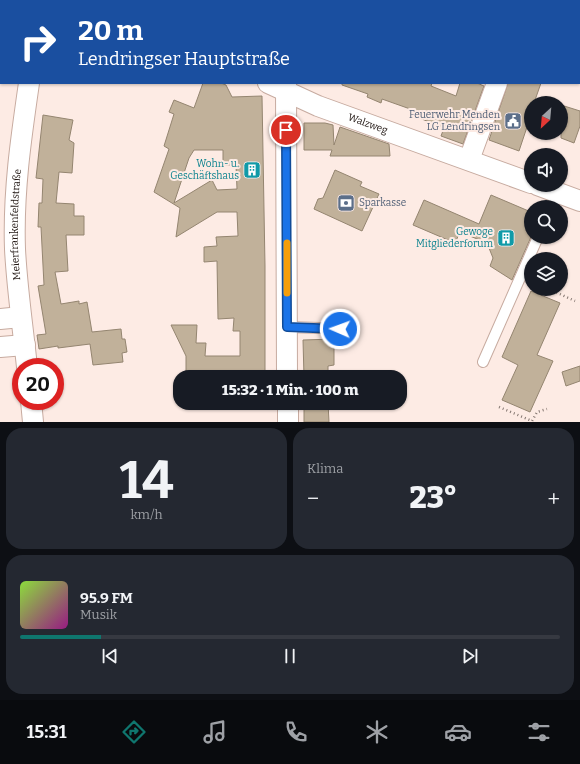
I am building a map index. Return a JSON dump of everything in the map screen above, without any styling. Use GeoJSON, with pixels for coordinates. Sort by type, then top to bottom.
{"type":"FeatureCollection","features":[{"type":"Feature","properties":{"kind":"street","name":"Meierfrankenfeldstraße"},"geometry":{"type":"LineString","coordinates":[[26,358],[15,249],[17,168],[29,84]]}},
{"type":"Feature","properties":{"kind":"street","name":"Walzweg"},"geometry":{"type":"LineString","coordinates":[[272,84],[286,87],[318,106],[524,180]]}},
{"type":"Feature","properties":{"kind":"street"},"geometry":{"type":"LineString","coordinates":[[469,160],[497,84]]}},
{"type":"Feature","properties":{"kind":"street"},"geometry":{"type":"LineString","coordinates":[[286,87],[288,370]]}},
{"type":"Feature","properties":{"kind":"street"},"geometry":{"type":"LineString","coordinates":[[545,192],[555,200]]}},
{"type":"Feature","properties":{"kind":"street"},"geometry":{"type":"LineString","coordinates":[[568,201],[580,201]]}},
{"type":"Feature","properties":{"kind":"street"},"geometry":{"type":"LineString","coordinates":[[0,319],[21,317]]}},
{"type":"Feature","properties":{"kind":"street"},"geometry":{"type":"LineString","coordinates":[[0,348],[25,345]]}},
{"type":"Feature","properties":{"kind":"street"},"geometry":{"type":"LineString","coordinates":[[32,410],[33,422]]}},
{"type":"Feature","properties":{"kind":"street"},"geometry":{"type":"LineString","coordinates":[[288,410],[288,422]]}},
{"type":"Feature","properties":{"kind":"lane"},"geometry":{"type":"LineString","coordinates":[[483,362],[535,244]]}},
{"type":"Feature","properties":{"kind":"lane"},"geometry":{"type":"LineString","coordinates":[[287,327],[354,329]]}},
{"type":"Feature","properties":{"kind":"path"},"geometry":{"type":"LineString","coordinates":[[563,296],[574,301]]}},
{"type":"Feature","properties":{"kind":"path"},"geometry":{"type":"LineString","coordinates":[[499,407],[532,420],[537,412],[547,409]]}},
{"type":"Feature","properties":{"kind":"building"},"geometry":{"type":"Polygon","coordinates":[[[203,84],[226,85],[232,97],[262,96],[265,370],[186,370],[186,356],[171,325],[197,325],[196,343],[206,343],[205,356],[240,356],[240,331],[233,331],[234,318],[218,319],[217,261],[204,262],[204,247],[217,246],[216,237],[238,236],[237,212],[217,212],[176,237],[180,208],[154,192],[169,149],[164,146],[174,114],[169,112],[174,100],[194,108],[203,84]],[[194,150],[189,158],[174,203],[212,180],[217,190],[237,189],[236,165],[223,165],[223,150],[194,150]]]}},
{"type":"Feature","properties":{"kind":"building"},"geometry":{"type":"Polygon","coordinates":[[[432,84],[431,86],[456,96],[460,84],[479,84],[484,86],[463,144],[441,136],[444,128],[412,115],[413,110],[382,99],[381,103],[367,97],[368,94],[342,85],[432,84]]]}},
{"type":"Feature","properties":{"kind":"building","name":"Feuerwehr Menden LG Lendringsen"},"geometry":{"type":"Polygon","coordinates":[[[508,84],[541,84],[536,96],[524,96],[524,136],[519,151],[489,140],[508,84]]]}},
{"type":"Feature","properties":{"kind":"building"},"geometry":{"type":"Polygon","coordinates":[[[568,107],[580,111],[580,126],[574,143],[566,140],[568,140],[568,107]]]}},
{"type":"Feature","properties":{"kind":"building"},"geometry":{"type":"Polygon","coordinates":[[[43,115],[73,120],[69,140],[74,143],[72,173],[59,172],[56,203],[74,204],[74,216],[84,216],[84,235],[66,235],[68,271],[55,272],[61,304],[79,301],[79,304],[87,302],[92,332],[121,329],[122,339],[125,339],[127,352],[122,353],[123,362],[93,365],[90,344],[39,349],[37,335],[46,334],[38,286],[44,285],[41,227],[38,227],[39,203],[42,203],[43,179],[36,178],[43,115]]]}},
{"type":"Feature","properties":{"kind":"building"},"geometry":{"type":"Polygon","coordinates":[[[304,123],[325,123],[333,125],[334,145],[340,127],[389,144],[390,156],[330,156],[332,150],[304,150],[304,123]]]}},
{"type":"Feature","properties":{"kind":"building","name":"Sparkasse"},"geometry":{"type":"Polygon","coordinates":[[[335,170],[362,182],[360,186],[379,194],[362,231],[314,209],[318,199],[323,198],[335,170]]]}},
{"type":"Feature","properties":{"kind":"building","name":"Gewoge Mitgliederforum"},"geometry":{"type":"Polygon","coordinates":[[[491,195],[524,209],[524,244],[528,244],[512,280],[490,266],[493,258],[487,243],[460,232],[455,243],[413,225],[424,200],[479,224],[491,195]]]}},
{"type":"Feature","properties":{"kind":"building"},"geometry":{"type":"Polygon","coordinates":[[[529,296],[543,296],[560,303],[537,355],[553,361],[530,412],[502,400],[518,365],[502,357],[529,296]]]}},
{"type":"Feature","properties":{"kind":"building"},"geometry":{"type":"Polygon","coordinates":[[[334,339],[334,365],[328,366],[328,370],[304,370],[303,340],[334,339]]]}},
{"type":"Feature","properties":{"kind":"building"},"geometry":{"type":"Polygon","coordinates":[[[580,366],[580,381],[566,386],[562,372],[580,366]]]}},
{"type":"Feature","properties":{"kind":"building"},"geometry":{"type":"Polygon","coordinates":[[[304,410],[328,410],[329,422],[304,422],[304,410]]]}},
{"type":"Feature","properties":{"kind":"slow traffic"},"geometry":{"type":"LineString","coordinates":[[287,243],[287,293]]}},
{"type":"Feature","properties":{"kind":"place","name":"Feuerwehr Menden LG Lendringsen"},"geometry":{"type":"Point","coordinates":[513,121]}},
{"type":"Feature","properties":{"kind":"place","name":"Wohn- u. Geschäftshaus"},"geometry":{"type":"Point","coordinates":[252,170]}},
{"type":"Feature","properties":{"kind":"place","name":"Sparkasse"},"geometry":{"type":"Point","coordinates":[346,203]}},
{"type":"Feature","properties":{"kind":"place","name":"Gewoge Mitgliederforum"},"geometry":{"type":"Point","coordinates":[506,238]}},
{"type":"Feature","properties":{"kind":"route"},"geometry":{"type":"LineString","coordinates":[[286,130],[287,327],[340,329]]}}]}
